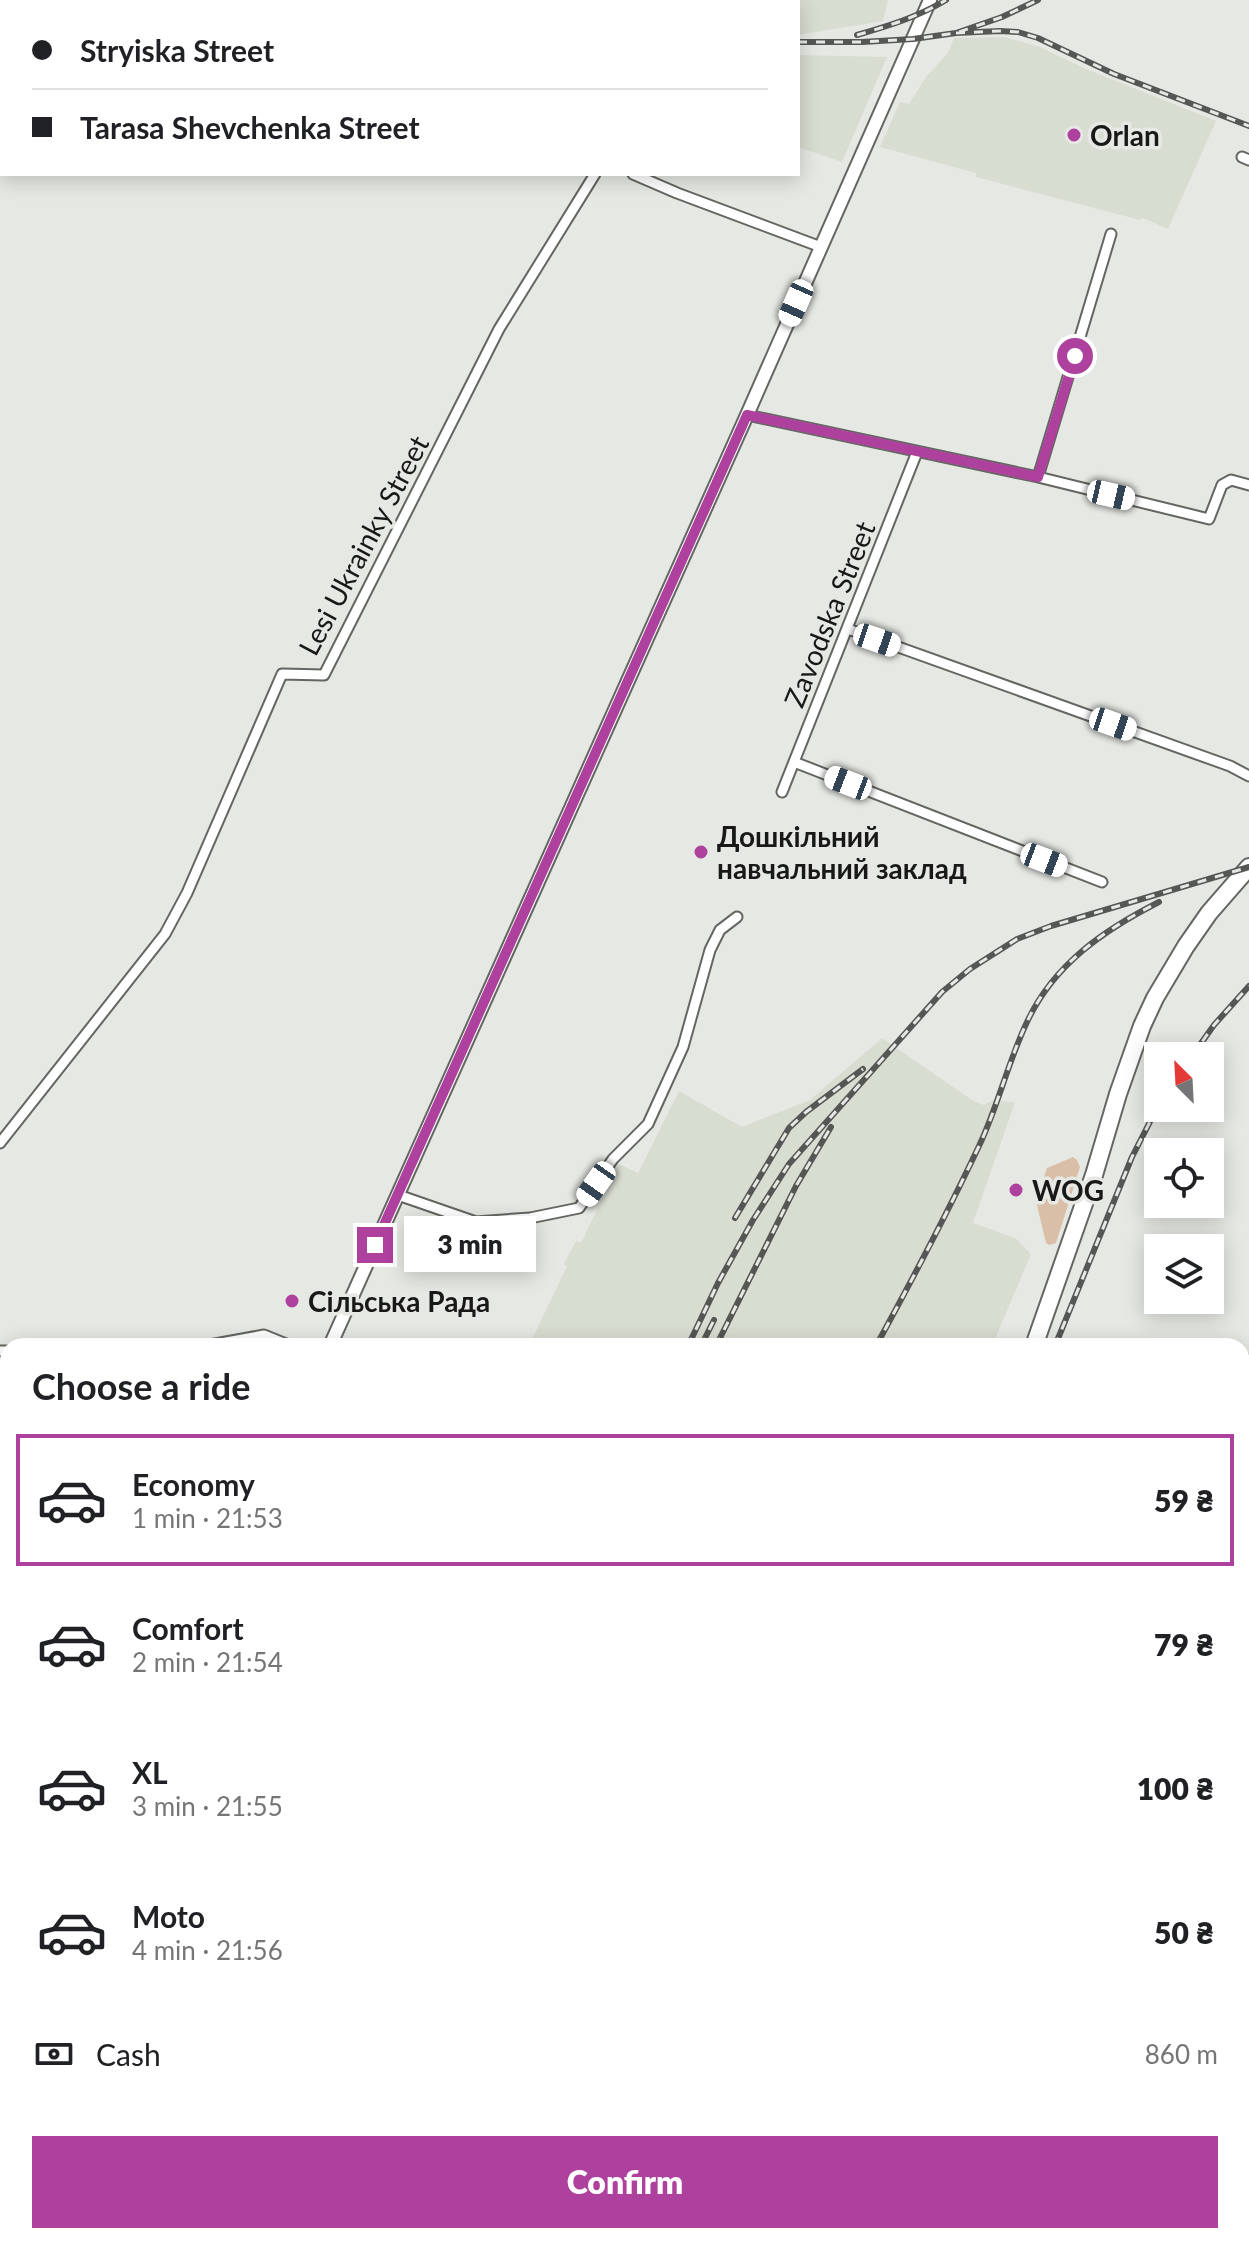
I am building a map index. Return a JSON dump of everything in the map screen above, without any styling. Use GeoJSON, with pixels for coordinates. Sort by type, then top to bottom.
{"type":"FeatureCollection","features":[{"type":"Feature","properties":{"kind":"highway"},"geometry":{"type":"LineString","coordinates":[[1037,1338],[1142,1026],[1186,946],[1209,913],[1249,867]]}},
{"type":"Feature","properties":{"kind":"street"},"geometry":{"type":"LineString","coordinates":[[334,1338],[930,0]]}},
{"type":"Feature","properties":{"kind":"street","name":"Lesi Ukrainky Street"},"geometry":{"type":"LineString","coordinates":[[0,1143],[165,934],[187,893],[282,674],[324,675],[499,329],[594,176]]}},
{"type":"Feature","properties":{"kind":"street"},"geometry":{"type":"LineString","coordinates":[[638,176],[821,247]]}},
{"type":"Feature","properties":{"kind":"street"},"geometry":{"type":"LineString","coordinates":[[1038,477],[1111,234]]}},
{"type":"Feature","properties":{"kind":"street"},"geometry":{"type":"LineString","coordinates":[[747,415],[1038,477],[1209,519],[1222,485],[1231,480],[1249,485]]}},
{"type":"Feature","properties":{"kind":"street","name":"Zavodska Street"},"geometry":{"type":"LineString","coordinates":[[782,792],[917,452]]}},
{"type":"Feature","properties":{"kind":"street"},"geometry":{"type":"LineString","coordinates":[[848,629],[1230,766],[1249,776]]}},
{"type":"Feature","properties":{"kind":"street"},"geometry":{"type":"LineString","coordinates":[[794,762],[1102,882]]}},
{"type":"Feature","properties":{"kind":"street"},"geometry":{"type":"LineString","coordinates":[[398,1195],[476,1222],[530,1218],[579,1208],[613,1159],[648,1124],[683,1047],[710,950],[720,930],[737,917]]}},
{"type":"Feature","properties":{"kind":"street"},"geometry":{"type":"LineString","coordinates":[[248,1338],[264,1335],[271,1338]]}},
{"type":"Feature","properties":{"kind":"shaded area"},"geometry":{"type":"Polygon","coordinates":[[[800,0],[888,0],[883,21],[800,35],[800,0]]]}},
{"type":"Feature","properties":{"kind":"shaded area"},"geometry":{"type":"Polygon","coordinates":[[[1004,37],[1040,47],[1086,69],[1216,121],[1168,229],[1143,218],[1140,220],[976,177],[976,173],[880,147],[900,102],[909,104],[926,77],[948,53],[954,38],[1004,37]]]}},
{"type":"Feature","properties":{"kind":"shaded area"},"geometry":{"type":"Polygon","coordinates":[[[800,55],[887,57],[842,162],[800,148],[800,55]]]}},
{"type":"Feature","properties":{"kind":"shaded area"},"geometry":{"type":"Polygon","coordinates":[[[882,1038],[972,1100],[983,1105],[993,1100],[1015,1102],[973,1223],[1015,1238],[1031,1254],[995,1338],[533,1338],[567,1266],[564,1264],[576,1241],[581,1243],[619,1164],[638,1173],[679,1091],[742,1127],[810,1100],[882,1038]]]}},
{"type":"Feature","properties":{"kind":"shaded area"},"geometry":{"type":"Polygon","coordinates":[[[1073,1157],[1080,1167],[1056,1243],[1050,1245],[1046,1243],[1036,1201],[1047,1168],[1073,1157]]]}},
{"type":"Feature","properties":{"kind":"railway"},"geometry":{"type":"LineString","coordinates":[[857,35],[914,16],[946,0]]}},
{"type":"Feature","properties":{"kind":"railway"},"geometry":{"type":"LineString","coordinates":[[800,42],[862,42],[956,33],[1038,0]]}},
{"type":"Feature","properties":{"kind":"railway"},"geometry":{"type":"LineString","coordinates":[[956,33],[1018,32],[1038,38],[1114,74],[1249,126]]}},
{"type":"Feature","properties":{"kind":"railway"},"geometry":{"type":"LineString","coordinates":[[692,1338],[753,1220],[789,1164],[942,992],[970,969],[1017,939],[1249,867]]}},
{"type":"Feature","properties":{"kind":"railway"},"geometry":{"type":"LineString","coordinates":[[880,1338],[979,1146],[1020,1037],[1038,1001],[1082,951],[1119,924],[1159,902]]}},
{"type":"Feature","properties":{"kind":"railway"},"geometry":{"type":"LineString","coordinates":[[1202,1042],[1249,986]]}},
{"type":"Feature","properties":{"kind":"railway"},"geometry":{"type":"LineString","coordinates":[[735,1218],[789,1128],[863,1069]]}},
{"type":"Feature","properties":{"kind":"railway"},"geometry":{"type":"LineString","coordinates":[[1058,1338],[1132,1157],[1150,1122]]}},
{"type":"Feature","properties":{"kind":"railway"},"geometry":{"type":"LineString","coordinates":[[720,1338],[796,1186],[831,1127]]}},
{"type":"Feature","properties":{"kind":"railway"},"geometry":{"type":"LineString","coordinates":[[705,1338],[714,1320]]}},
{"type":"Feature","properties":{"kind":"place","name":"Orlan"},"geometry":{"type":"Point","coordinates":[1074,135]}},
{"type":"Feature","properties":{"kind":"place","name":"Дошкільний навчальний заклад"},"geometry":{"type":"Point","coordinates":[701,852]}},
{"type":"Feature","properties":{"kind":"place","name":"WOG"},"geometry":{"type":"Point","coordinates":[1016,1190]}},
{"type":"Feature","properties":{"kind":"place","name":"Сільська Рада"},"geometry":{"type":"Point","coordinates":[292,1301]}},
{"type":"Feature","properties":{"kind":"route"},"geometry":{"type":"LineString","coordinates":[[375,1245],[747,415],[1038,477],[1075,356]]}}]}
